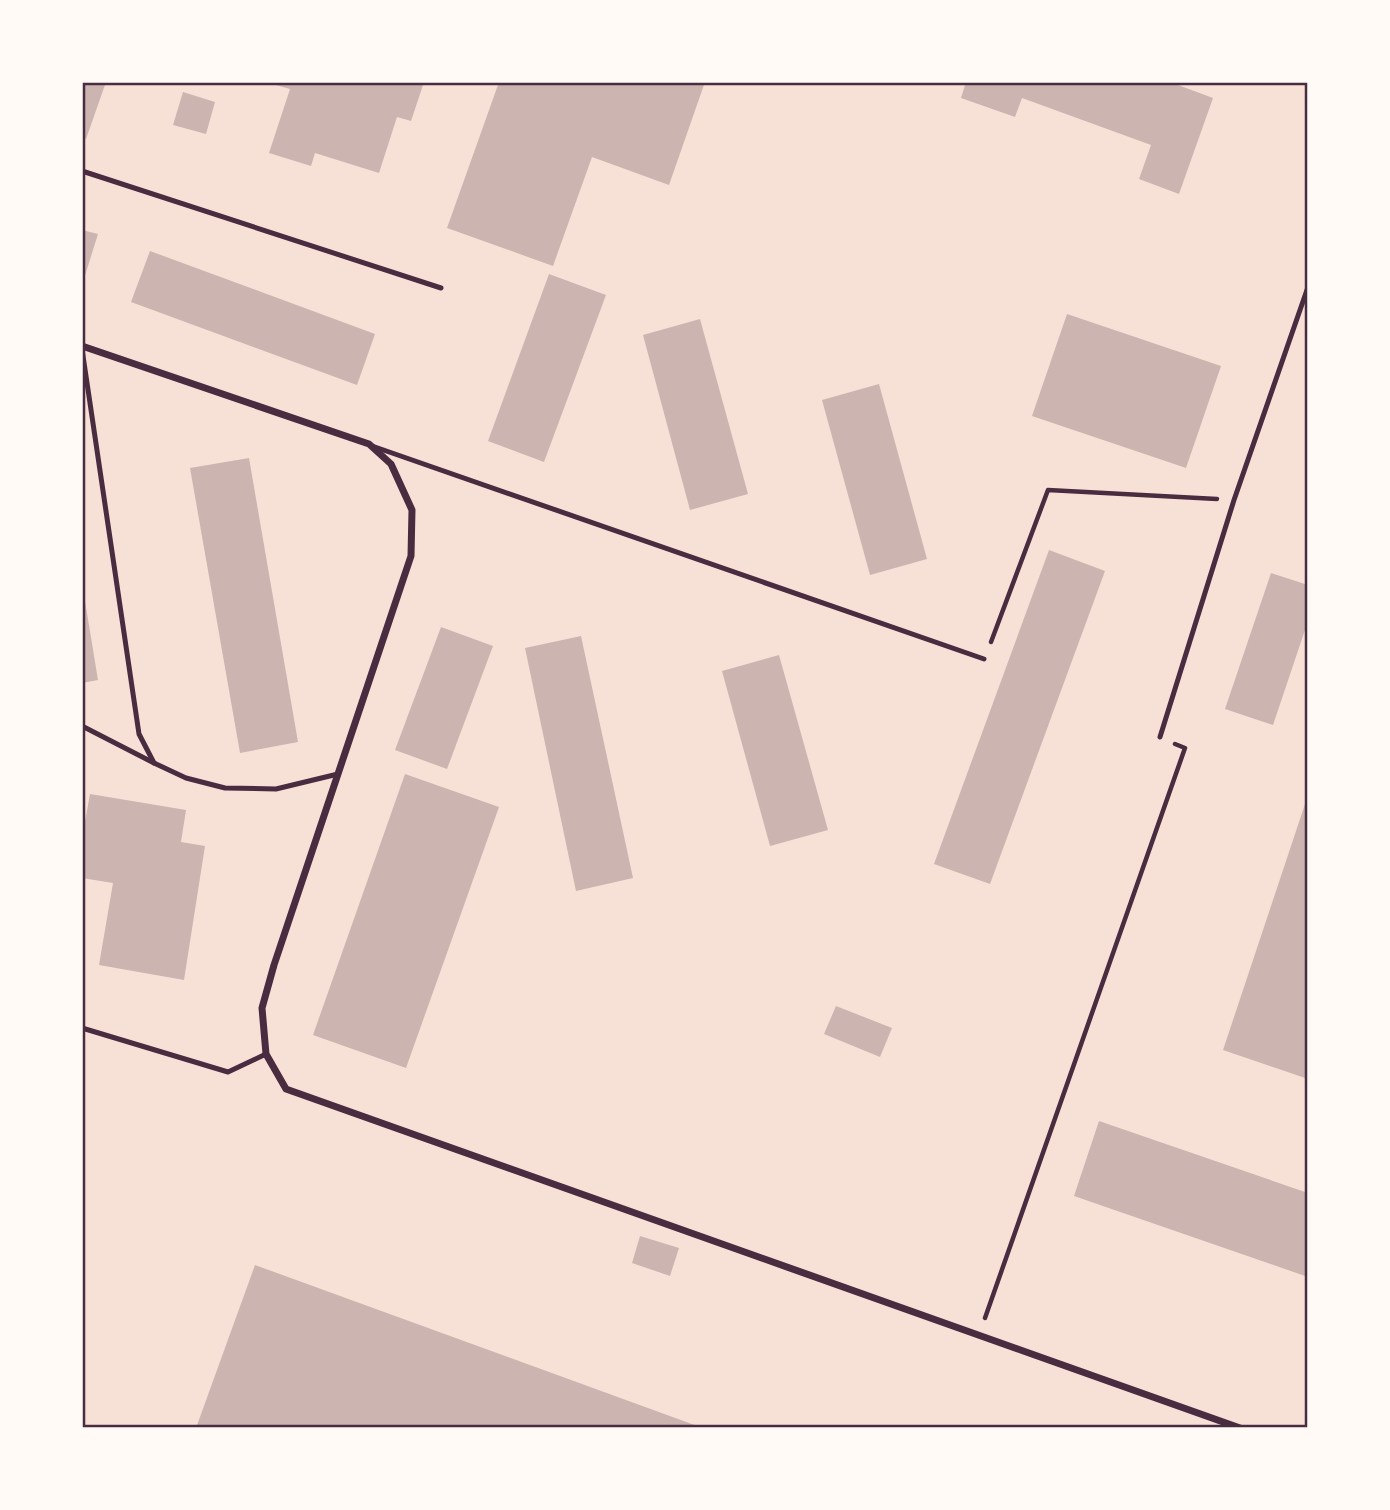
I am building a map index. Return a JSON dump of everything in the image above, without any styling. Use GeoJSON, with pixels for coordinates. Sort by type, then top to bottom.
{"type":"FeatureCollection","features":[{"type":"Feature","properties":{"kind":"street"},"geometry":{"type":"LineString","coordinates":[[82,348],[369,444],[391,464],[412,510],[411,556],[262,1008],[267,1054],[286,1089],[1240,1428]]}},
{"type":"Feature","properties":{"kind":"lane"},"geometry":{"type":"LineString","coordinates":[[82,171],[441,288]]}},
{"type":"Feature","properties":{"kind":"lane"},"geometry":{"type":"LineString","coordinates":[[1160,737],[1234,500],[1308,287]]}},
{"type":"Feature","properties":{"kind":"lane"},"geometry":{"type":"LineString","coordinates":[[82,348],[139,734],[154,762]]}},
{"type":"Feature","properties":{"kind":"lane"},"geometry":{"type":"LineString","coordinates":[[369,444],[984,659]]}},
{"type":"Feature","properties":{"kind":"lane"},"geometry":{"type":"LineString","coordinates":[[82,726],[186,778],[225,788],[276,789],[338,774]]}},
{"type":"Feature","properties":{"kind":"lane"},"geometry":{"type":"LineString","coordinates":[[82,1028],[228,1072],[267,1054]]}},
{"type":"Feature","properties":{"kind":"path"},"geometry":{"type":"LineString","coordinates":[[984,659],[1048,490],[1234,500]]}},
{"type":"Feature","properties":{"kind":"path"},"geometry":{"type":"LineString","coordinates":[[979,1335],[1185,748],[1160,737]]}},
{"type":"Feature","properties":{"kind":"building"},"geometry":{"type":"Polygon","coordinates":[[[82,82],[106,82],[86,139],[82,137],[82,82]]]}},
{"type":"Feature","properties":{"kind":"building"},"geometry":{"type":"Polygon","coordinates":[[[277,82],[424,82],[411,121],[397,117],[379,173],[315,153],[311,166],[269,153],[290,89],[276,85],[277,82]]]}},
{"type":"Feature","properties":{"kind":"building"},"geometry":{"type":"Polygon","coordinates":[[[499,82],[705,82],[669,185],[592,157],[553,266],[447,228],[499,82]]]}},
{"type":"Feature","properties":{"kind":"building"},"geometry":{"type":"Polygon","coordinates":[[[966,82],[1170,82],[1213,98],[1179,194],[1139,179],[1151,145],[1022,98],[1015,117],[961,98],[966,82]]]}},
{"type":"Feature","properties":{"kind":"building"},"geometry":{"type":"Polygon","coordinates":[[[183,92],[215,102],[206,134],[173,125],[183,92]]]}},
{"type":"Feature","properties":{"kind":"building"},"geometry":{"type":"Polygon","coordinates":[[[82,230],[98,234],[83,282],[82,282],[82,230]]]}},
{"type":"Feature","properties":{"kind":"building"},"geometry":{"type":"Polygon","coordinates":[[[150,251],[375,334],[357,385],[131,302],[150,251]]]}},
{"type":"Feature","properties":{"kind":"building"},"geometry":{"type":"Polygon","coordinates":[[[549,274],[606,295],[544,462],[488,441],[549,274]]]}},
{"type":"Feature","properties":{"kind":"building"},"geometry":{"type":"Polygon","coordinates":[[[1067,314],[1221,366],[1186,468],[1032,416],[1067,314]]]}},
{"type":"Feature","properties":{"kind":"building"},"geometry":{"type":"Polygon","coordinates":[[[700,319],[748,494],[690,510],[643,335],[700,319]]]}},
{"type":"Feature","properties":{"kind":"building"},"geometry":{"type":"Polygon","coordinates":[[[879,384],[927,559],[870,575],[822,400],[879,384]]]}},
{"type":"Feature","properties":{"kind":"building"},"geometry":{"type":"Polygon","coordinates":[[[249,458],[298,742],[240,753],[190,468],[249,458]]]}},
{"type":"Feature","properties":{"kind":"building"},"geometry":{"type":"Polygon","coordinates":[[[1049,550],[1105,571],[990,884],[934,864],[1049,550]]]}},
{"type":"Feature","properties":{"kind":"building"},"geometry":{"type":"Polygon","coordinates":[[[1271,573],[1308,585],[1308,621],[1273,725],[1225,709],[1271,573]]]}},
{"type":"Feature","properties":{"kind":"building"},"geometry":{"type":"Polygon","coordinates":[[[84,595],[98,680],[82,683],[82,596],[84,595]]]}},
{"type":"Feature","properties":{"kind":"building"},"geometry":{"type":"Polygon","coordinates":[[[441,627],[493,646],[447,769],[395,750],[441,627]]]}},
{"type":"Feature","properties":{"kind":"building"},"geometry":{"type":"Polygon","coordinates":[[[581,636],[633,878],[576,891],[525,648],[581,636]]]}},
{"type":"Feature","properties":{"kind":"building"},"geometry":{"type":"Polygon","coordinates":[[[779,655],[828,830],[770,846],[722,671],[779,655]]]}},
{"type":"Feature","properties":{"kind":"building"},"geometry":{"type":"Polygon","coordinates":[[[405,774],[499,807],[406,1068],[313,1035],[405,774]]]}},
{"type":"Feature","properties":{"kind":"building"},"geometry":{"type":"Polygon","coordinates":[[[90,794],[186,810],[181,842],[205,846],[184,980],[99,965],[113,883],[82,878],[82,838],[90,794]]]}},
{"type":"Feature","properties":{"kind":"building"},"geometry":{"type":"Polygon","coordinates":[[[1308,798],[1308,1079],[1223,1050],[1308,798]]]}},
{"type":"Feature","properties":{"kind":"building"},"geometry":{"type":"Polygon","coordinates":[[[836,1006],[892,1028],[880,1057],[824,1034],[836,1006]]]}},
{"type":"Feature","properties":{"kind":"building"},"geometry":{"type":"Polygon","coordinates":[[[1099,1121],[1308,1193],[1308,1277],[1074,1196],[1099,1121]]]}},
{"type":"Feature","properties":{"kind":"building"},"geometry":{"type":"Polygon","coordinates":[[[640,1236],[679,1248],[670,1276],[632,1263],[640,1236]]]}},
{"type":"Feature","properties":{"kind":"building"},"geometry":{"type":"Polygon","coordinates":[[[255,1265],[700,1427],[700,1428],[196,1428],[255,1265]]]}}]}
